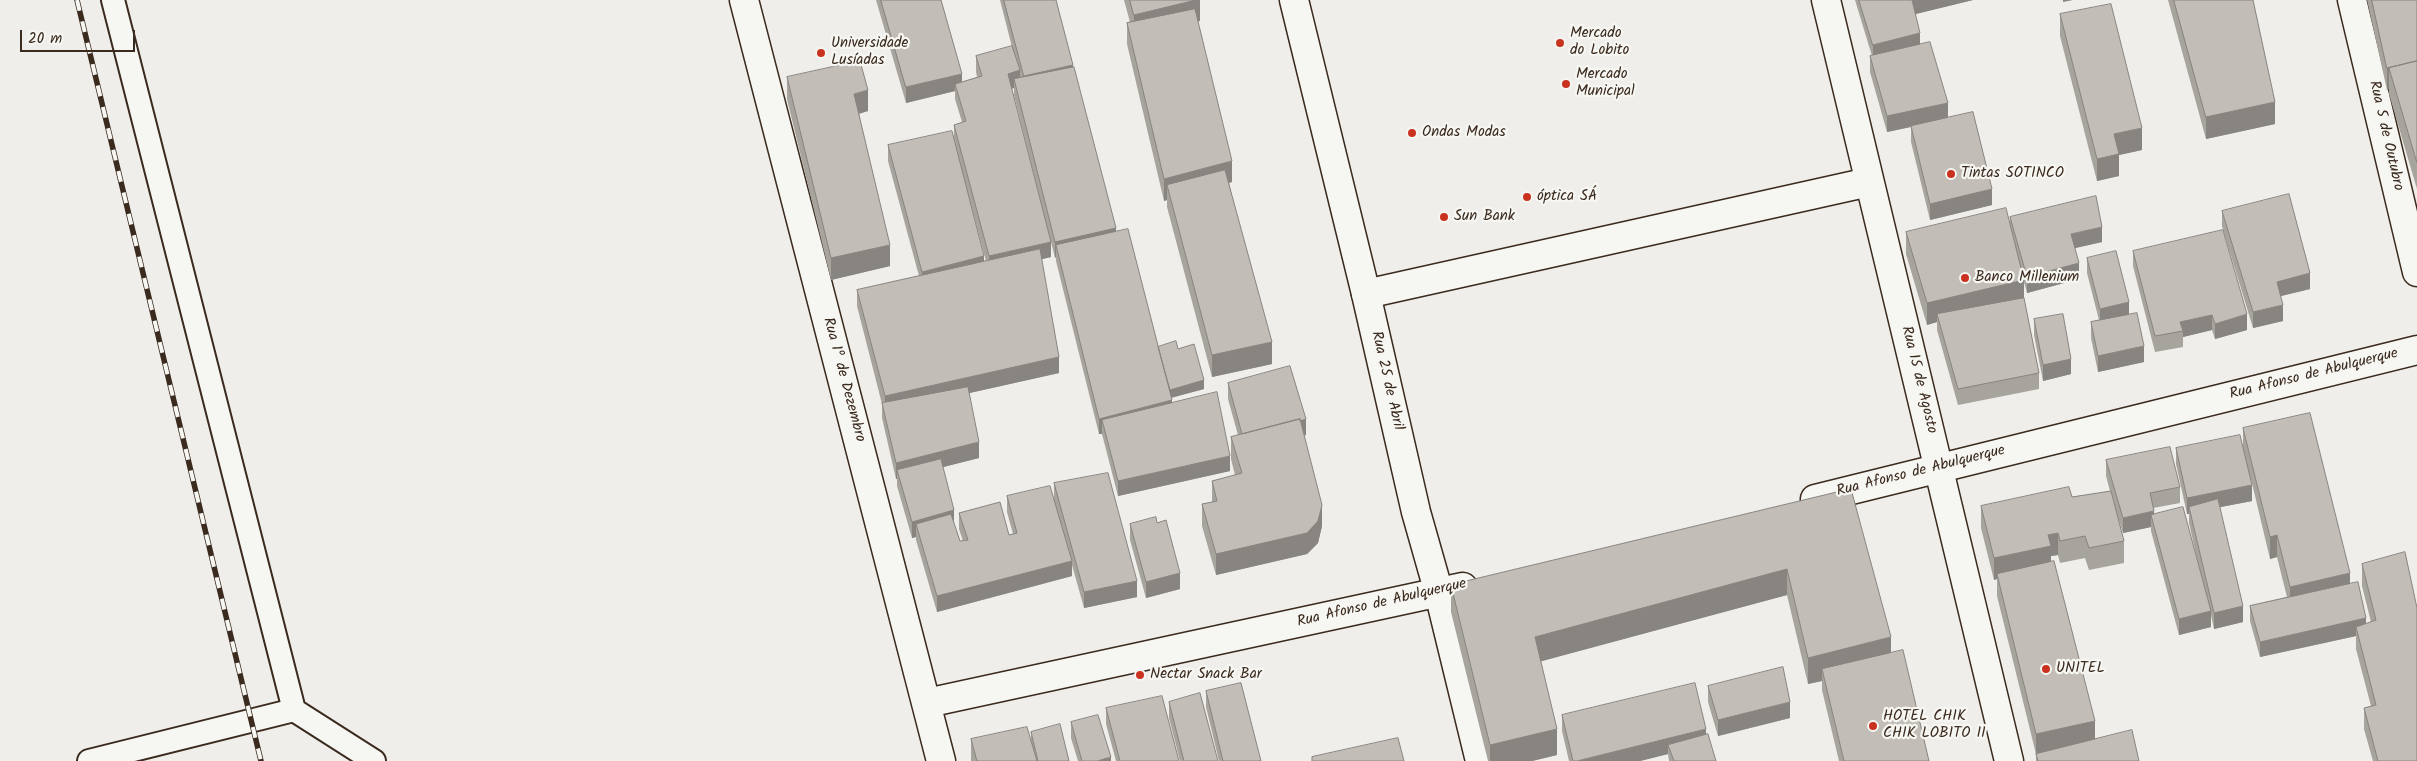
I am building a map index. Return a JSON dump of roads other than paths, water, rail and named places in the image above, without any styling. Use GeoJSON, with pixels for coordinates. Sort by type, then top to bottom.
{"type":"FeatureCollection","features":[{"type":"Feature","properties":{"kind":"street","name":"Rua 1º de Dezembro"},"geometry":{"type":"LineString","coordinates":[[744,0],[941,761]]}},
{"type":"Feature","properties":{"kind":"street","name":"Rua 25 de Abril"},"geometry":{"type":"LineString","coordinates":[[1294,0],[1366,294],[1416,512],[1439,593],[1480,761]]}},
{"type":"Feature","properties":{"kind":"street","name":"Rua 15 de Agosto"},"geometry":{"type":"LineString","coordinates":[[1826,0],[2009,761]]}},
{"type":"Feature","properties":{"kind":"street","name":"Rua 5 de Outubro"},"geometry":{"type":"LineString","coordinates":[[2352,0],[2417,272]]}},
{"type":"Feature","properties":{"kind":"street"},"geometry":{"type":"LineString","coordinates":[[1366,294],[1869,182]]}},
{"type":"Feature","properties":{"kind":"street","name":"Rua Afonso de Abulquerque"},"geometry":{"type":"LineString","coordinates":[[1794,504],[2417,350]]}},
{"type":"Feature","properties":{"kind":"street","name":"Rua Afonso de Abulquerque"},"geometry":{"type":"LineString","coordinates":[[927,703],[1439,593],[1487,581]]}},
{"type":"Feature","properties":{"kind":"lane"},"geometry":{"type":"LineString","coordinates":[[113,0],[294,710],[374,761]]}},
{"type":"Feature","properties":{"kind":"lane"},"geometry":{"type":"LineString","coordinates":[[89,761],[294,710]]}},
{"type":"Feature","properties":{"kind":"railway"},"geometry":{"type":"LineString","coordinates":[[77,0],[261,761]]}},
{"type":"Feature","properties":{"kind":"place","name":"Mercado do Lobito"},"geometry":{"type":"Point","coordinates":[1560,43]}},
{"type":"Feature","properties":{"kind":"place","name":"Universidade Lusíadas"},"geometry":{"type":"Point","coordinates":[821,53]}},
{"type":"Feature","properties":{"kind":"place","name":"Mercado Municipal"},"geometry":{"type":"Point","coordinates":[1566,84]}},
{"type":"Feature","properties":{"kind":"place","name":"Ondas Modas"},"geometry":{"type":"Point","coordinates":[1412,133]}},
{"type":"Feature","properties":{"kind":"place","name":"Tintas SOTINCO"},"geometry":{"type":"Point","coordinates":[1951,174]}},
{"type":"Feature","properties":{"kind":"place","name":"óptica SÁ"},"geometry":{"type":"Point","coordinates":[1527,197]}},
{"type":"Feature","properties":{"kind":"place","name":"Sun Bank"},"geometry":{"type":"Point","coordinates":[1444,217]}},
{"type":"Feature","properties":{"kind":"place","name":"Banco Millenium"},"geometry":{"type":"Point","coordinates":[1965,278]}},
{"type":"Feature","properties":{"kind":"place","name":"UNITEL"},"geometry":{"type":"Point","coordinates":[2046,669]}},
{"type":"Feature","properties":{"kind":"place","name":"Nectar Snack Bar"},"geometry":{"type":"Point","coordinates":[1140,675]}},
{"type":"Feature","properties":{"kind":"place","name":"HOTEL CHIK CHIK LOBITO II"},"geometry":{"type":"Point","coordinates":[1873,726]}}]}
